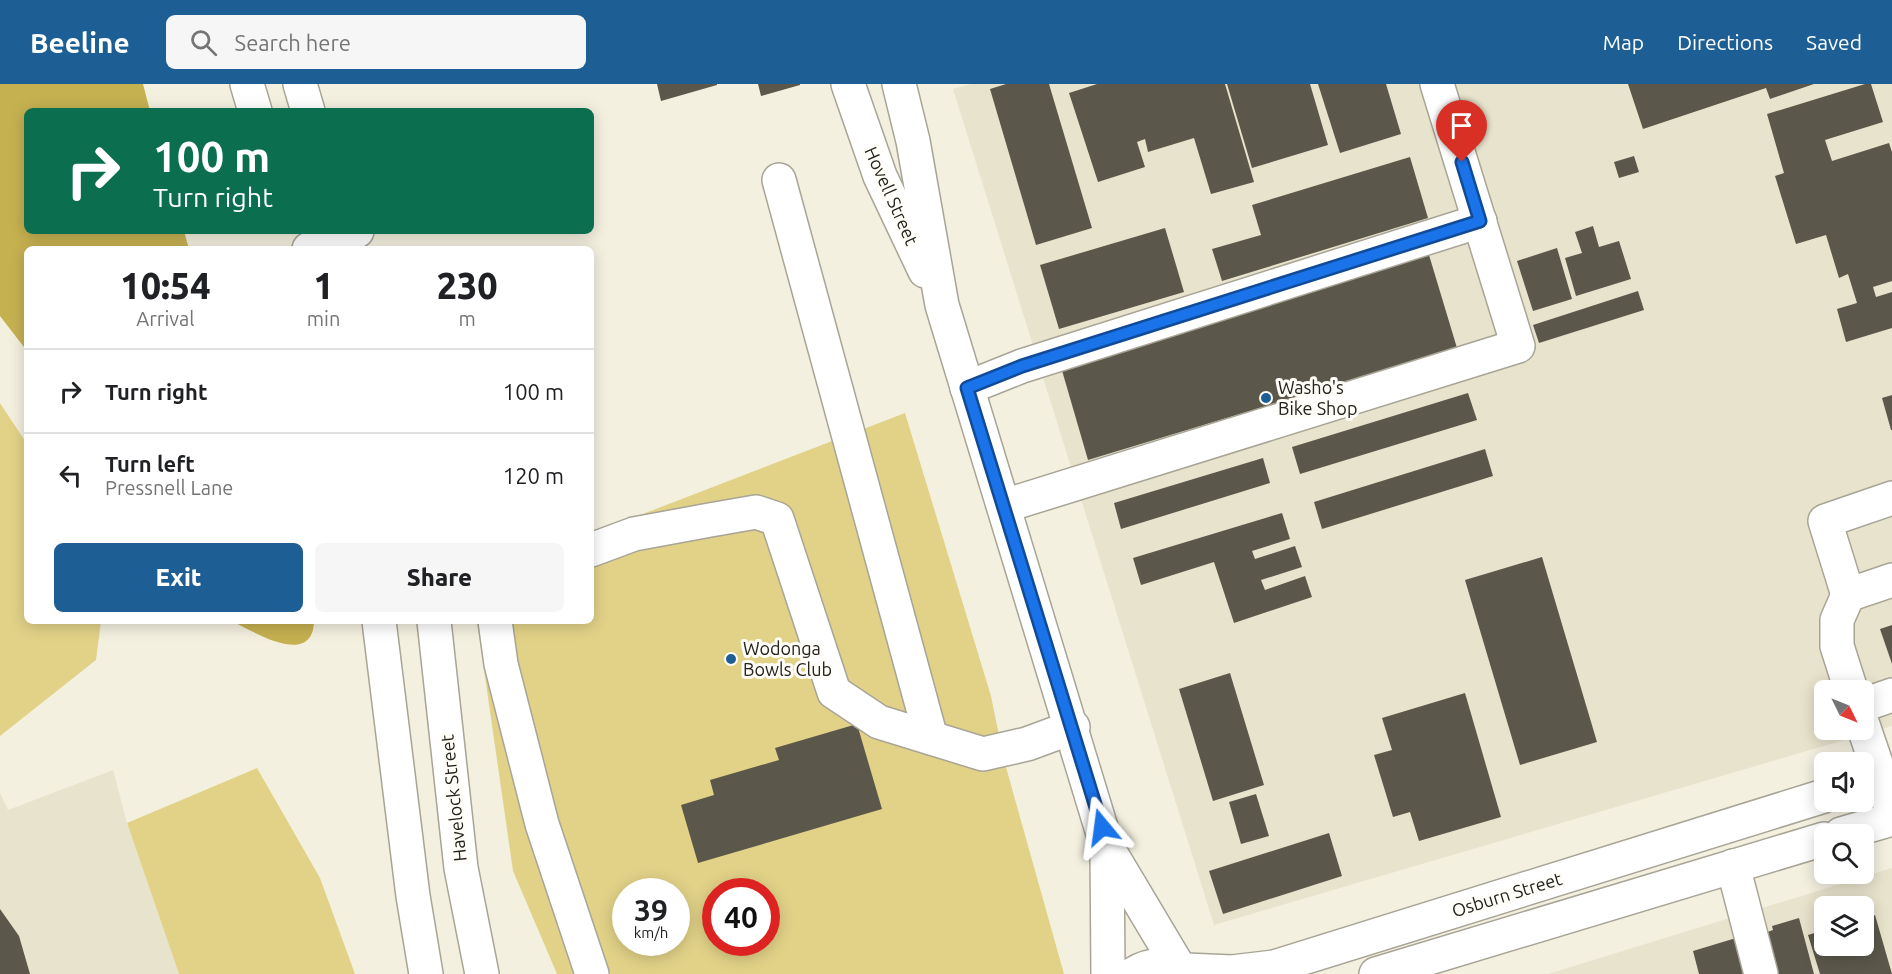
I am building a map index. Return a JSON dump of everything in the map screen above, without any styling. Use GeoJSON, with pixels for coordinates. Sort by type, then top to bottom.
{"type":"FeatureCollection","features":[{"type":"Feature","properties":{"kind":"street"},"geometry":{"type":"LineString","coordinates":[[247,84],[254,108]]}},
{"type":"Feature","properties":{"kind":"street"},"geometry":{"type":"LineString","coordinates":[[300,84],[307,108]]}},
{"type":"Feature","properties":{"kind":"street","name":"Hovell Street"},"geometry":{"type":"LineString","coordinates":[[848,84],[880,176],[942,305]]}},
{"type":"Feature","properties":{"kind":"street","name":"Hovell Street"},"geometry":{"type":"LineString","coordinates":[[900,84],[913,141],[942,305],[1073,727],[1107,847],[1108,974]]}},
{"type":"Feature","properties":{"kind":"street"},"geometry":{"type":"LineString","coordinates":[[1004,506],[1518,346],[1437,84]]}},
{"type":"Feature","properties":{"kind":"street"},"geometry":{"type":"LineString","coordinates":[[779,180],[931,738]]}},
{"type":"Feature","properties":{"kind":"street"},"geometry":{"type":"LineString","coordinates":[[967,388],[1022,366],[1480,221]]}},
{"type":"Feature","properties":{"kind":"street"},"geometry":{"type":"LineString","coordinates":[[319,246],[348,237]]}},
{"type":"Feature","properties":{"kind":"street"},"geometry":{"type":"LineString","coordinates":[[1848,680],[1837,646],[1837,620],[1848,595],[1825,521],[1892,498]]}},
{"type":"Feature","properties":{"kind":"street"},"geometry":{"type":"LineString","coordinates":[[594,549],[634,534],[756,512],[777,519],[834,692],[879,722],[983,754],[1027,744],[1073,727]]}},
{"type":"Feature","properties":{"kind":"street"},"geometry":{"type":"LineString","coordinates":[[1848,595],[1892,580]]}},
{"type":"Feature","properties":{"kind":"street"},"geometry":{"type":"LineString","coordinates":[[379,624],[413,896],[426,974]]}},
{"type":"Feature","properties":{"kind":"street","name":"Havelock Street"},"geometry":{"type":"LineString","coordinates":[[435,624],[461,868],[482,974]]}},
{"type":"Feature","properties":{"kind":"street"},"geometry":{"type":"LineString","coordinates":[[495,624],[501,664],[542,824],[592,974]]}},
{"type":"Feature","properties":{"kind":"street"},"geometry":{"type":"LineString","coordinates":[[1874,701],[1892,695]]}},
{"type":"Feature","properties":{"kind":"street"},"geometry":{"type":"LineString","coordinates":[[1867,740],[1879,779],[1892,810]]}},
{"type":"Feature","properties":{"kind":"street","name":"Osburn Street"},"geometry":{"type":"LineString","coordinates":[[1133,974],[1152,966],[1232,972],[1274,967],[1814,799]]}},
{"type":"Feature","properties":{"kind":"street"},"geometry":{"type":"LineString","coordinates":[[1874,824],[1892,819]]}},
{"type":"Feature","properties":{"kind":"street","name":"Osburn Street"},"geometry":{"type":"LineString","coordinates":[[1376,974],[1814,842]]}},
{"type":"Feature","properties":{"kind":"street","name":"Hovell Street"},"geometry":{"type":"LineString","coordinates":[[1107,847],[1185,970]]}},
{"type":"Feature","properties":{"kind":"street"},"geometry":{"type":"LineString","coordinates":[[1733,866],[1761,974]]}},
{"type":"Feature","properties":{"kind":"shaded area"},"geometry":{"type":"Polygon","coordinates":[[[0,84],[143,84],[149,108],[24,108],[24,234],[185,234],[188,246],[24,246],[24,347],[0,316],[0,84]]]}},
{"type":"Feature","properties":{"kind":"shaded area"},"geometry":{"type":"Polygon","coordinates":[[[971,84],[1892,84],[1892,726],[1874,731],[1874,680],[1814,680],[1814,740],[1844,740],[1214,925],[953,89],[971,84]]]}},
{"type":"Feature","properties":{"kind":"shaded area"},"geometry":{"type":"Polygon","coordinates":[[[0,403],[24,439],[24,624],[101,624],[96,660],[0,736],[0,403]]]}},
{"type":"Feature","properties":{"kind":"shaded area","name":"Wodonga Bowls Club"},"geometry":{"type":"Polygon","coordinates":[[[905,413],[991,696],[1004,760],[1064,974],[557,974],[513,871],[477,624],[594,624],[594,533],[905,413]]]}},
{"type":"Feature","properties":{"kind":"shaded area"},"geometry":{"type":"Polygon","coordinates":[[[238,624],[313,624],[311,635],[304,643],[293,645],[280,643],[238,624]]]}},
{"type":"Feature","properties":{"kind":"shaded area"},"geometry":{"type":"Polygon","coordinates":[[[257,768],[320,878],[355,974],[179,974],[127,823],[257,768]]]}},
{"type":"Feature","properties":{"kind":"shaded area"},"geometry":{"type":"Polygon","coordinates":[[[113,770],[127,823],[179,974],[0,974],[0,793],[8,810],[113,770]]]}},
{"type":"Feature","properties":{"kind":"shaded area"},"geometry":{"type":"Polygon","coordinates":[[[1892,868],[1892,974],[1548,974],[1840,884],[1874,884],[1874,874],[1892,868]]]}},
{"type":"Feature","properties":{"kind":"building"},"geometry":{"type":"Polygon","coordinates":[[[657,84],[717,84],[717,85],[661,101],[657,84]]]}},
{"type":"Feature","properties":{"kind":"building"},"geometry":{"type":"Polygon","coordinates":[[[758,84],[800,84],[800,85],[761,96],[758,84]]]}},
{"type":"Feature","properties":{"kind":"building"},"geometry":{"type":"Polygon","coordinates":[[[1006,84],[1049,84],[1092,228],[1036,245],[990,89],[1006,84]]]}},
{"type":"Feature","properties":{"kind":"building"},"geometry":{"type":"Polygon","coordinates":[[[1097,84],[1225,84],[1254,182],[1211,194],[1194,138],[1148,152],[1145,139],[1137,142],[1145,167],[1098,182],[1069,93],[1097,84]]]}},
{"type":"Feature","properties":{"kind":"building"},"geometry":{"type":"Polygon","coordinates":[[[1227,84],[1310,84],[1328,145],[1252,168],[1227,84]]]}},
{"type":"Feature","properties":{"kind":"building"},"geometry":{"type":"Polygon","coordinates":[[[1318,84],[1386,84],[1401,134],[1340,153],[1318,84]]]}},
{"type":"Feature","properties":{"kind":"building"},"geometry":{"type":"Polygon","coordinates":[[[1628,84],[1814,84],[1770,99],[1766,88],[1643,129],[1628,84]]]}},
{"type":"Feature","properties":{"kind":"building"},"geometry":{"type":"Polygon","coordinates":[[[1871,84],[1883,122],[1825,140],[1832,161],[1889,143],[1892,152],[1892,281],[1873,287],[1876,297],[1892,292],[1892,328],[1846,342],[1837,309],[1857,303],[1848,274],[1839,278],[1826,235],[1796,244],[1775,176],[1784,173],[1767,114],[1871,84]]]}},
{"type":"Feature","properties":{"kind":"building"},"geometry":{"type":"Polygon","coordinates":[[[1634,156],[1639,172],[1619,178],[1614,162],[1634,156]]]}},
{"type":"Feature","properties":{"kind":"building"},"geometry":{"type":"Polygon","coordinates":[[[1410,157],[1428,218],[1222,281],[1212,249],[1261,235],[1252,205],[1410,157]]]}},
{"type":"Feature","properties":{"kind":"building"},"geometry":{"type":"Polygon","coordinates":[[[1593,226],[1599,247],[1619,241],[1631,279],[1576,296],[1565,258],[1582,253],[1575,232],[1593,226]]]}},
{"type":"Feature","properties":{"kind":"building"},"geometry":{"type":"Polygon","coordinates":[[[1165,228],[1184,292],[1059,329],[1040,265],[1165,228]]]}},
{"type":"Feature","properties":{"kind":"building"},"geometry":{"type":"Polygon","coordinates":[[[1557,248],[1572,299],[1533,311],[1517,261],[1557,248]]]}},
{"type":"Feature","properties":{"kind":"building"},"geometry":{"type":"Polygon","coordinates":[[[1429,255],[1457,348],[1088,460],[1061,367],[1429,255]]]}},
{"type":"Feature","properties":{"kind":"building"},"geometry":{"type":"Polygon","coordinates":[[[1638,291],[1644,310],[1539,343],[1533,325],[1638,291]]]}},
{"type":"Feature","properties":{"kind":"building"},"geometry":{"type":"Polygon","coordinates":[[[1468,393],[1477,420],[1300,474],[1292,447],[1468,393]]]}},
{"type":"Feature","properties":{"kind":"building"},"geometry":{"type":"Polygon","coordinates":[[[1892,395],[1892,430],[1891,430],[1882,398],[1892,395]]]}},
{"type":"Feature","properties":{"kind":"building"},"geometry":{"type":"Polygon","coordinates":[[[1485,449],[1493,476],[1322,529],[1314,502],[1485,449]]]}},
{"type":"Feature","properties":{"kind":"building"},"geometry":{"type":"Polygon","coordinates":[[[1263,458],[1270,483],[1121,529],[1114,503],[1263,458]]]}},
{"type":"Feature","properties":{"kind":"building"},"geometry":{"type":"Polygon","coordinates":[[[1282,513],[1290,539],[1252,551],[1255,559],[1295,546],[1302,567],[1261,580],[1265,590],[1305,576],[1312,597],[1234,623],[1214,562],[1141,585],[1133,558],[1282,513]]]}},
{"type":"Feature","properties":{"kind":"building"},"geometry":{"type":"Polygon","coordinates":[[[1542,557],[1597,742],[1520,765],[1465,580],[1542,557]]]}},
{"type":"Feature","properties":{"kind":"building"},"geometry":{"type":"Polygon","coordinates":[[[1892,625],[1892,664],[1880,629],[1892,625]]]}},
{"type":"Feature","properties":{"kind":"building"},"geometry":{"type":"Polygon","coordinates":[[[1230,673],[1264,785],[1213,801],[1179,689],[1230,673]]]}},
{"type":"Feature","properties":{"kind":"building"},"geometry":{"type":"Polygon","coordinates":[[[1465,693],[1501,817],[1419,841],[1410,812],[1393,817],[1374,755],[1392,750],[1382,718],[1465,693]]]}},
{"type":"Feature","properties":{"kind":"building"},"geometry":{"type":"Polygon","coordinates":[[[857,724],[882,809],[698,863],[681,805],[714,795],[710,780],[779,760],[775,748],[857,724]]]}},
{"type":"Feature","properties":{"kind":"building"},"geometry":{"type":"Polygon","coordinates":[[[1256,794],[1269,836],[1241,844],[1229,802],[1256,794]]]}},
{"type":"Feature","properties":{"kind":"building"},"geometry":{"type":"Polygon","coordinates":[[[1329,833],[1342,876],[1223,914],[1209,871],[1329,833]]]}},
{"type":"Feature","properties":{"kind":"building"},"geometry":{"type":"Polygon","coordinates":[[[0,909],[19,936],[30,974],[0,974],[0,909]]]}},
{"type":"Feature","properties":{"kind":"building"},"geometry":{"type":"Polygon","coordinates":[[[1874,915],[1892,974],[1820,974],[1814,956],[1874,956],[1874,915]]]}},
{"type":"Feature","properties":{"kind":"building"},"geometry":{"type":"Polygon","coordinates":[[[1799,918],[1814,974],[1772,974],[1762,934],[1773,930],[1772,926],[1799,918]]]}},
{"type":"Feature","properties":{"kind":"building"},"geometry":{"type":"Polygon","coordinates":[[[1814,933],[1814,954],[1808,935],[1814,933]]]}},
{"type":"Feature","properties":{"kind":"building"},"geometry":{"type":"Polygon","coordinates":[[[1736,938],[1747,974],[1699,974],[1693,951],[1736,938]]]}},
{"type":"Feature","properties":{"kind":"place","name":"Washo's Bike Shop"},"geometry":{"type":"Point","coordinates":[1266,398]}},
{"type":"Feature","properties":{"kind":"place","name":"Wodonga Bowls Club"},"geometry":{"type":"Point","coordinates":[731,659]}},
{"type":"Feature","properties":{"kind":"route"},"geometry":{"type":"LineString","coordinates":[[1102,827],[967,388],[1022,366],[1480,221],[1462,162]]}}]}
